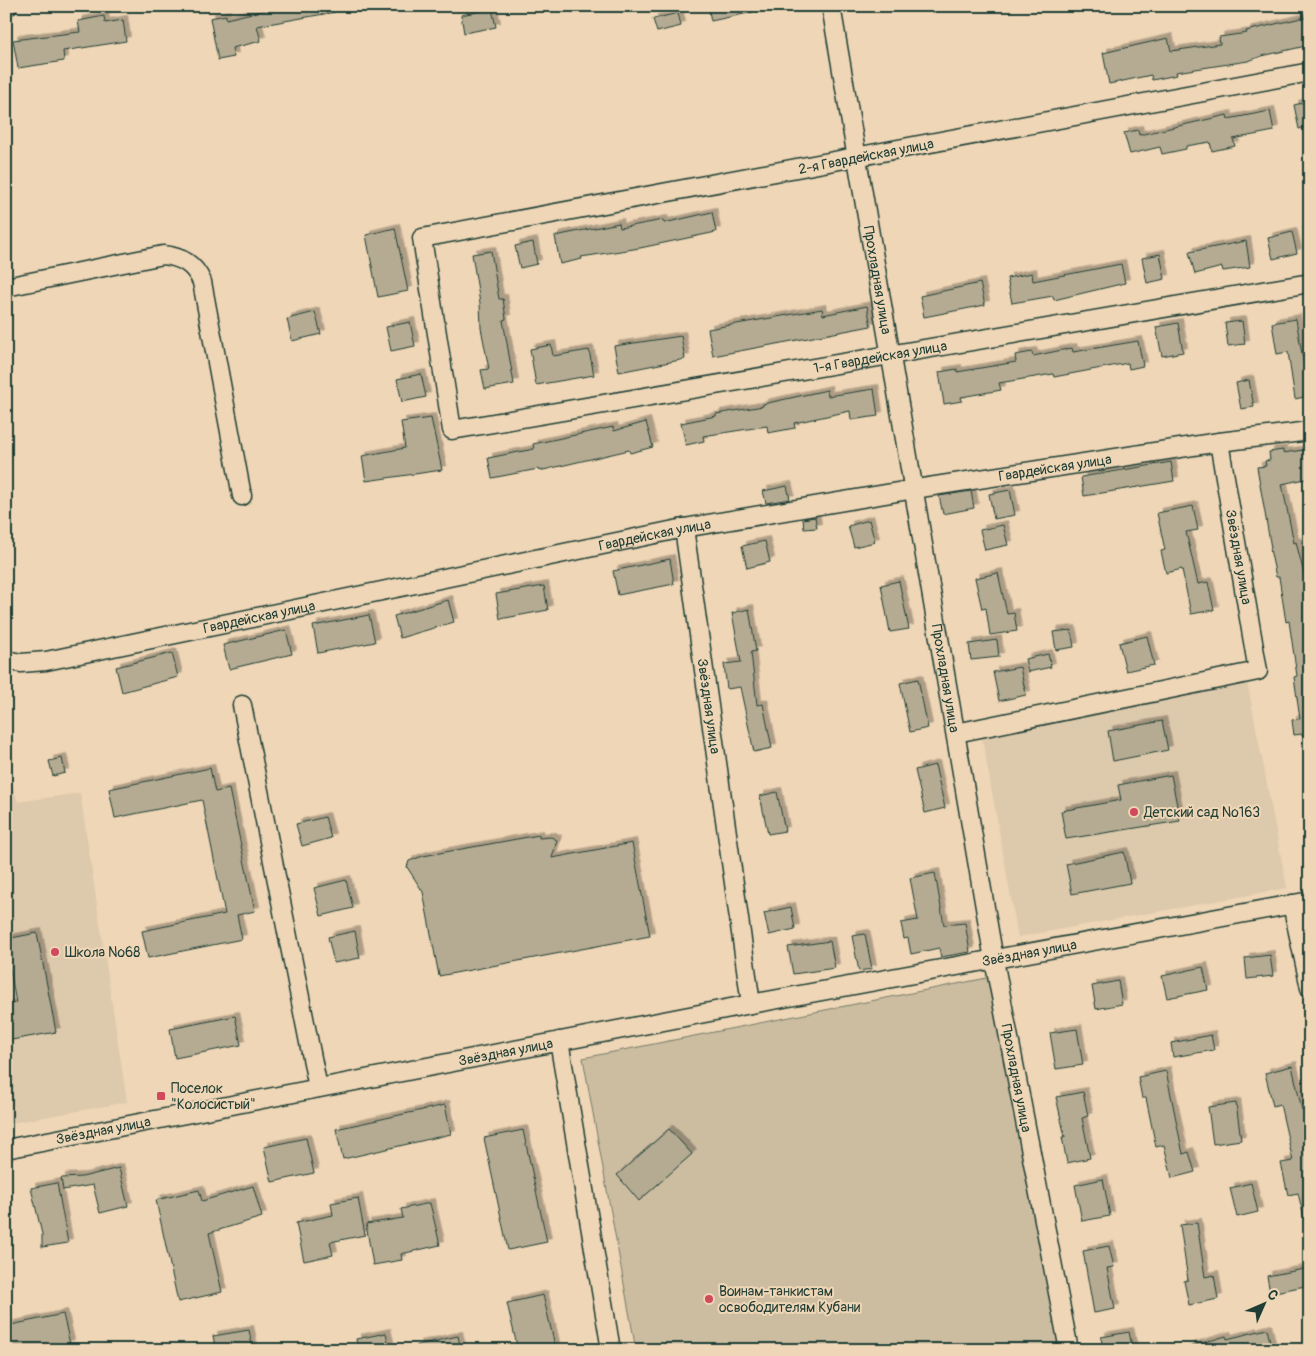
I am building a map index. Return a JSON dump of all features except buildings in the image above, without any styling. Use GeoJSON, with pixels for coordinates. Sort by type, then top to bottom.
{"type":"FeatureCollection","features":[{"type":"Feature","properties":{"kind":"street","name":"Прохладная улица"},"geometry":{"type":"LineString","coordinates":[[831,6],[994,960],[1069,1350]]}},
{"type":"Feature","properties":{"kind":"street","name":"2-я Гвардейская улица"},"geometry":{"type":"LineString","coordinates":[[452,430],[422,238],[1310,72]]}},
{"type":"Feature","properties":{"kind":"street"},"geometry":{"type":"LineString","coordinates":[[6,287],[163,255],[177,256],[197,271],[202,282],[242,496]]}},
{"type":"Feature","properties":{"kind":"street","name":"1-я Гвардейская улица"},"geometry":{"type":"LineString","coordinates":[[452,430],[1310,283]]}},
{"type":"Feature","properties":{"kind":"street","name":"Гвардейская улица"},"geometry":{"type":"LineString","coordinates":[[6,660],[21,663],[46,661],[684,528],[915,489],[1219,442],[1310,431]]}},
{"type":"Feature","properties":{"kind":"street","name":"Звёздная улица"},"geometry":{"type":"LineString","coordinates":[[956,733],[1258,671],[1219,442]]}},
{"type":"Feature","properties":{"kind":"street","name":"Звёздная улица"},"geometry":{"type":"LineString","coordinates":[[684,528],[751,1004]]}},
{"type":"Feature","properties":{"kind":"street"},"geometry":{"type":"LineString","coordinates":[[242,705],[318,1088]]}},
{"type":"Feature","properties":{"kind":"street","name":"Звёздная улица"},"geometry":{"type":"LineString","coordinates":[[6,1148],[751,1004],[1310,901]]}},
{"type":"Feature","properties":{"kind":"street"},"geometry":{"type":"LineString","coordinates":[[1292,904],[1310,988]]}},
{"type":"Feature","properties":{"kind":"street"},"geometry":{"type":"LineString","coordinates":[[559,1041],[611,1350]]}},
{"type":"Feature","properties":{"kind":"shaded area","name":"Детский cад №163"},"geometry":{"type":"Polygon","coordinates":[[[1246,676],[1287,888],[1018,937],[982,736],[1246,676]]]}},
{"type":"Feature","properties":{"kind":"shaded area","name":"Школа №68"},"geometry":{"type":"Polygon","coordinates":[[[6,767],[18,802],[80,793],[127,1102],[6,1124],[6,767]]]}},
{"type":"Feature","properties":{"kind":"shaded area"},"geometry":{"type":"Polygon","coordinates":[[[992,977],[1060,1350],[636,1350],[583,1058],[992,977]]]}},
{"type":"Feature","properties":{"kind":"place","name":"Детский cад №163"},"geometry":{"type":"Point","coordinates":[1134,812]}},
{"type":"Feature","properties":{"kind":"place","name":"Школа №68"},"geometry":{"type":"Point","coordinates":[55,952]}},
{"type":"Feature","properties":{"kind":"place","name":"Поселок \"Колосистый\""},"geometry":{"type":"Point","coordinates":[161,1096]}},
{"type":"Feature","properties":{"kind":"place","name":"Воинам-танкистам освободителям Кубани"},"geometry":{"type":"Point","coordinates":[709,1299]}}]}
